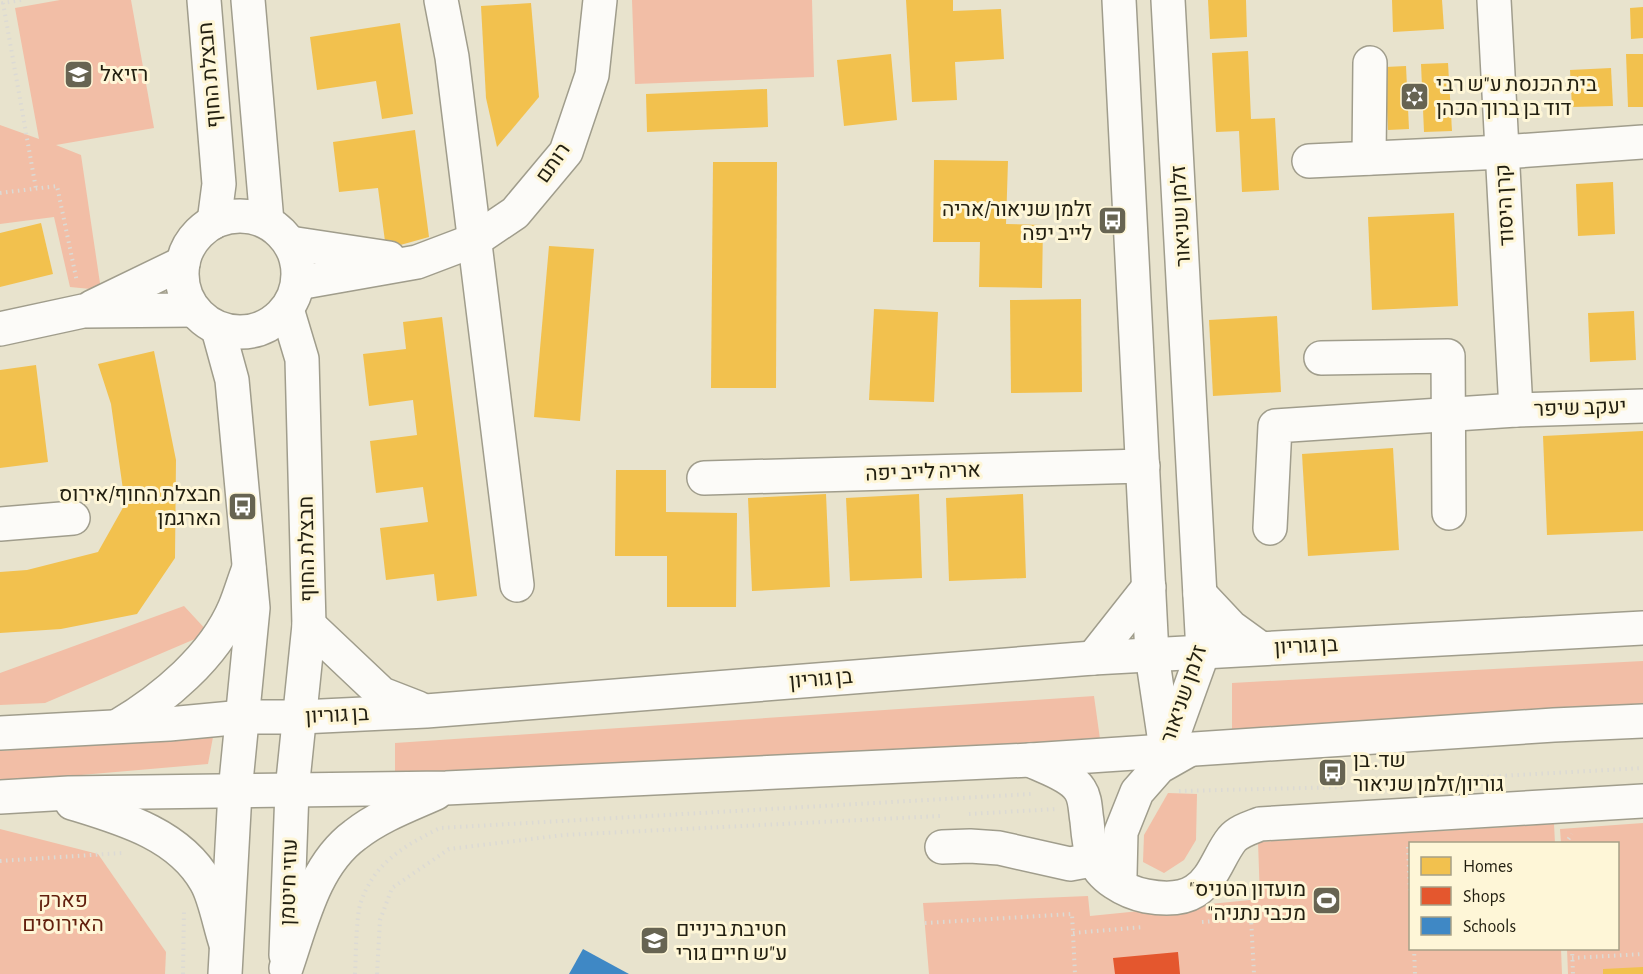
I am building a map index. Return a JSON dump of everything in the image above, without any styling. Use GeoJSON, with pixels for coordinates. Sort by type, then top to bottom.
{"type":"FeatureCollection","features":[{"type":"Feature","properties":{"kind":"street","name":"חבצלת החוף"},"geometry":{"type":"LineString","coordinates":[[204,0],[219,184],[214,222]]}},
{"type":"Feature","properties":{"kind":"street","name":"חבצלת החוף"},"geometry":{"type":"LineString","coordinates":[[248,0],[278,233]]}},
{"type":"Feature","properties":{"kind":"street"},"geometry":{"type":"LineString","coordinates":[[441,0],[452,57],[517,585]]}},
{"type":"Feature","properties":{"kind":"street","name":"רותם"},"geometry":{"type":"LineString","coordinates":[[293,296],[417,262],[475,240],[515,213],[566,152],[592,75],[600,0]]}},
{"type":"Feature","properties":{"kind":"street","name":"זלמן שניאור"},"geometry":{"type":"LineString","coordinates":[[1119,0],[1152,655],[1178,751]]}},
{"type":"Feature","properties":{"kind":"street","name":"זלמן שניאור"},"geometry":{"type":"LineString","coordinates":[[1168,0],[1203,652],[1178,751]]}},
{"type":"Feature","properties":{"kind":"street","name":"קרן היסוד"},"geometry":{"type":"LineString","coordinates":[[1494,0],[1516,410]]}},
{"type":"Feature","properties":{"kind":"street"},"geometry":{"type":"LineString","coordinates":[[1369,158],[1370,63]]}},
{"type":"Feature","properties":{"kind":"street"},"geometry":{"type":"LineString","coordinates":[[1309,161],[1503,152],[1643,142]]}},
{"type":"Feature","properties":{"kind":"street"},"geometry":{"type":"LineString","coordinates":[[83,311],[206,319],[237,333],[256,331],[273,322],[293,296],[298,269],[296,256],[278,233],[249,217],[231,217],[214,222],[200,233],[189,247],[183,263],[184,287],[206,319],[232,380],[253,608],[235,792],[225,959]]}},
{"type":"Feature","properties":{"kind":"street","name":"רותם"},"geometry":{"type":"LineString","coordinates":[[278,233],[417,262]]}},
{"type":"Feature","properties":{"kind":"street"},"geometry":{"type":"LineString","coordinates":[[0,329],[83,311],[183,263]]}},
{"type":"Feature","properties":{"kind":"street","name":"חבצלת החוף"},"geometry":{"type":"LineString","coordinates":[[292,790],[309,625],[302,359],[293,296]]}},
{"type":"Feature","properties":{"kind":"street"},"geometry":{"type":"LineString","coordinates":[[1321,358],[1448,356],[1449,513]]}},
{"type":"Feature","properties":{"kind":"street","name":"יעקב שיפר"},"geometry":{"type":"LineString","coordinates":[[1270,528],[1275,426],[1516,410],[1643,406]]}},
{"type":"Feature","properties":{"kind":"street","name":"אריה לייב יפה"},"geometry":{"type":"LineString","coordinates":[[704,478],[1143,466]]}},
{"type":"Feature","properties":{"kind":"street"},"geometry":{"type":"LineString","coordinates":[[0,524],[73,518]]}},
{"type":"Feature","properties":{"kind":"street"},"geometry":{"type":"LineString","coordinates":[[118,727],[167,693],[215,641],[234,609],[249,568]]}},
{"type":"Feature","properties":{"kind":"street"},"geometry":{"type":"LineString","coordinates":[[1093,658],[1149,587]]}},
{"type":"Feature","properties":{"kind":"street"},"geometry":{"type":"LineString","coordinates":[[1200,594],[1231,627],[1260,648]]}},
{"type":"Feature","properties":{"kind":"street"},"geometry":{"type":"LineString","coordinates":[[309,625],[382,694],[426,711]]}},
{"type":"Feature","properties":{"kind":"street","name":"בן גוריון"},"geometry":{"type":"LineString","coordinates":[[0,733],[243,717],[301,717],[426,711],[1093,658],[1643,628]]}},
{"type":"Feature","properties":{"kind":"street"},"geometry":{"type":"LineString","coordinates":[[0,797],[446,788],[1030,760],[1643,721]]}},
{"type":"Feature","properties":{"kind":"street"},"geometry":{"type":"LineString","coordinates":[[1111,867],[1121,832],[1137,792],[1159,767],[1178,751]]}},
{"type":"Feature","properties":{"kind":"street"},"geometry":{"type":"LineString","coordinates":[[1030,760],[1074,782],[1081,791],[1085,808],[1111,867],[1134,894],[1156,898],[1176,898],[1195,891],[1208,879],[1233,838],[1260,824],[1643,801]]}},
{"type":"Feature","properties":{"kind":"street"},"geometry":{"type":"LineString","coordinates":[[285,971],[320,877],[334,855],[354,835],[380,819],[446,788]]}},
{"type":"Feature","properties":{"kind":"street","name":"עוזי חיטמן"},"geometry":{"type":"LineString","coordinates":[[285,971],[292,790]]}},
{"type":"Feature","properties":{"kind":"street"},"geometry":{"type":"LineString","coordinates":[[44,795],[122,818],[154,833],[174,846],[207,882],[225,959]]}},
{"type":"Feature","properties":{"kind":"street"},"geometry":{"type":"LineString","coordinates":[[943,831],[970,846],[999,848],[1070,864],[1111,867]]}},
{"type":"Feature","properties":{"kind":"path"},"geometry":{"type":"LineString","coordinates":[[21,0],[4,2],[36,189]]}},
{"type":"Feature","properties":{"kind":"path"},"geometry":{"type":"LineString","coordinates":[[0,193],[57,186],[83,311]]}},
{"type":"Feature","properties":{"kind":"path"},"geometry":{"type":"LineString","coordinates":[[1446,779],[1643,768]]}},
{"type":"Feature","properties":{"kind":"path"},"geometry":{"type":"LineString","coordinates":[[1439,784],[1475,783]]}},
{"type":"Feature","properties":{"kind":"path"},"geometry":{"type":"LineString","coordinates":[[1137,792],[1346,787]]}},
{"type":"Feature","properties":{"kind":"path"},"geometry":{"type":"LineString","coordinates":[[355,974],[360,906],[377,870],[409,843],[440,828],[1033,793]]}},
{"type":"Feature","properties":{"kind":"path"},"geometry":{"type":"LineString","coordinates":[[967,814],[1085,808]]}},
{"type":"Feature","properties":{"kind":"path"},"geometry":{"type":"LineString","coordinates":[[377,974],[380,920],[392,888],[449,849],[564,835],[943,831]]}},
{"type":"Feature","properties":{"kind":"path"},"geometry":{"type":"LineString","coordinates":[[1408,847],[1409,870]]}},
{"type":"Feature","properties":{"kind":"path"},"geometry":{"type":"LineString","coordinates":[[0,861],[127,852]]}},
{"type":"Feature","properties":{"kind":"path"},"geometry":{"type":"LineString","coordinates":[[183,974],[184,908]]}},
{"type":"Feature","properties":{"kind":"path"},"geometry":{"type":"LineString","coordinates":[[925,923],[1072,914],[1075,974]]}},
{"type":"Feature","properties":{"kind":"path"},"geometry":{"type":"LineString","coordinates":[[1195,923],[1251,918],[1254,974]]}},
{"type":"Feature","properties":{"kind":"path"},"geometry":{"type":"LineString","coordinates":[[1073,933],[1150,927]]}},
{"type":"Feature","properties":{"kind":"path"},"geometry":{"type":"LineString","coordinates":[[1414,950],[1415,974]]}},
{"type":"Feature","properties":{"kind":"path"},"geometry":{"type":"LineString","coordinates":[[1572,950],[1573,974]]}},
{"type":"Feature","properties":{"kind":"path"},"geometry":{"type":"LineString","coordinates":[[1572,958],[1643,954]]}},
{"type":"Feature","properties":{"kind":"green space"},"geometry":{"type":"Polygon","coordinates":[[[60,0],[131,0],[154,128],[56,145],[81,155],[101,290],[70,287],[54,217],[0,224],[0,125],[39,139],[15,8],[60,0]]]}},
{"type":"Feature","properties":{"kind":"green space"},"geometry":{"type":"Polygon","coordinates":[[[632,0],[812,0],[814,77],[635,84],[632,0]]]}},
{"type":"Feature","properties":{"kind":"green space"},"geometry":{"type":"Polygon","coordinates":[[[184,606],[209,633],[45,703],[0,705],[0,673],[184,606]]]}},
{"type":"Feature","properties":{"kind":"green space"},"geometry":{"type":"Polygon","coordinates":[[[1643,661],[1643,708],[1232,731],[1232,683],[1643,661]]]}},
{"type":"Feature","properties":{"kind":"green space"},"geometry":{"type":"Polygon","coordinates":[[[1094,696],[1100,739],[395,787],[395,743],[1094,696]]]}},
{"type":"Feature","properties":{"kind":"green space"},"geometry":{"type":"Polygon","coordinates":[[[213,737],[208,764],[0,782],[0,751],[213,737]]]}},
{"type":"Feature","properties":{"kind":"green space"},"geometry":{"type":"Polygon","coordinates":[[[1168,793],[1197,794],[1196,840],[1184,860],[1164,873],[1143,862],[1144,835],[1168,793]]]}},
{"type":"Feature","properties":{"kind":"green space"},"geometry":{"type":"Polygon","coordinates":[[[1643,823],[1643,974],[1568,974],[1567,950],[1619,950],[1619,842],[1561,842],[1560,829],[1643,823]]]}},
{"type":"Feature","properties":{"kind":"green space","name":"\"מועדון הטניס \"מכבי נתניה"},"geometry":{"type":"Polygon","coordinates":[[[1554,824],[1555,842],[1409,842],[1409,950],[1561,950],[1562,974],[929,974],[923,903],[1088,896],[1090,916],[1260,899],[1258,842],[1554,824]]]}},
{"type":"Feature","properties":{"kind":"green space","name":"פארק האירוסים"},"geometry":{"type":"Polygon","coordinates":[[[0,829],[98,854],[166,952],[165,974],[0,974],[0,829]]]}},
{"type":"Feature","properties":{"kind":"building: Homes"},"geometry":{"type":"Polygon","coordinates":[[[906,0],[953,0],[953,11],[1001,9],[1004,59],[955,62],[957,100],[912,102],[906,0]]]}},
{"type":"Feature","properties":{"kind":"building: Homes"},"geometry":{"type":"Polygon","coordinates":[[[1208,0],[1246,0],[1247,37],[1210,39],[1208,0]]]}},
{"type":"Feature","properties":{"kind":"building: Homes"},"geometry":{"type":"Polygon","coordinates":[[[1392,0],[1442,0],[1444,29],[1393,32],[1392,0]]]}},
{"type":"Feature","properties":{"kind":"building: Homes"},"geometry":{"type":"Polygon","coordinates":[[[531,3],[539,97],[497,147],[486,98],[481,6],[531,3]]]}},
{"type":"Feature","properties":{"kind":"building: Homes"},"geometry":{"type":"Polygon","coordinates":[[[1643,7],[1643,38],[1631,39],[1630,8],[1643,7]]]}},
{"type":"Feature","properties":{"kind":"building: Homes"},"geometry":{"type":"Polygon","coordinates":[[[400,23],[413,114],[382,119],[376,81],[317,90],[310,37],[400,23]]]}},
{"type":"Feature","properties":{"kind":"building: Homes"},"geometry":{"type":"Polygon","coordinates":[[[1248,51],[1251,119],[1275,118],[1279,190],[1242,192],[1239,131],[1216,132],[1212,53],[1248,51]]]}},
{"type":"Feature","properties":{"kind":"building: Homes"},"geometry":{"type":"Polygon","coordinates":[[[891,54],[897,120],[844,126],[837,60],[891,54]]]}},
{"type":"Feature","properties":{"kind":"building: Homes"},"geometry":{"type":"Polygon","coordinates":[[[1626,54],[1643,54],[1643,107],[1628,107],[1626,54]]]}},
{"type":"Feature","properties":{"kind":"building: Homes"},"geometry":{"type":"Polygon","coordinates":[[[1448,63],[1452,131],[1424,132],[1421,64],[1448,63]]]}},
{"type":"Feature","properties":{"kind":"building: Homes"},"geometry":{"type":"Polygon","coordinates":[[[1406,66],[1409,129],[1388,130],[1385,67],[1406,66]]]}},
{"type":"Feature","properties":{"kind":"building: Homes"},"geometry":{"type":"Polygon","coordinates":[[[1611,68],[1613,106],[1572,107],[1570,70],[1611,68]]]}},
{"type":"Feature","properties":{"kind":"building: Homes"},"geometry":{"type":"Polygon","coordinates":[[[767,89],[768,127],[647,132],[646,94],[767,89]]]}},
{"type":"Feature","properties":{"kind":"building: Homes"},"geometry":{"type":"Polygon","coordinates":[[[415,130],[429,237],[386,249],[378,188],[339,192],[333,142],[415,130]]]}},
{"type":"Feature","properties":{"kind":"building: Homes"},"geometry":{"type":"Polygon","coordinates":[[[934,160],[1008,161],[1006,224],[1043,225],[1042,288],[979,287],[980,242],[933,242],[934,160]]]}},
{"type":"Feature","properties":{"kind":"building: Homes"},"geometry":{"type":"Polygon","coordinates":[[[713,162],[777,162],[776,388],[711,388],[713,162]]]}},
{"type":"Feature","properties":{"kind":"building: Homes"},"geometry":{"type":"Polygon","coordinates":[[[1613,182],[1615,234],[1578,236],[1576,184],[1613,182]]]}},
{"type":"Feature","properties":{"kind":"building: Homes"},"geometry":{"type":"Polygon","coordinates":[[[1454,213],[1458,306],[1372,310],[1368,217],[1454,213]]]}},
{"type":"Feature","properties":{"kind":"building: Homes"},"geometry":{"type":"Polygon","coordinates":[[[41,223],[53,274],[0,287],[0,233],[41,223]]]}},
{"type":"Feature","properties":{"kind":"building: Homes"},"geometry":{"type":"Polygon","coordinates":[[[549,246],[594,249],[580,421],[534,417],[549,246]]]}},
{"type":"Feature","properties":{"kind":"building: Homes"},"geometry":{"type":"Polygon","coordinates":[[[1081,299],[1082,392],[1011,393],[1010,300],[1081,299]]]}},
{"type":"Feature","properties":{"kind":"building: Homes"},"geometry":{"type":"Polygon","coordinates":[[[874,309],[938,312],[934,402],[869,400],[874,309]]]}},
{"type":"Feature","properties":{"kind":"building: Homes"},"geometry":{"type":"Polygon","coordinates":[[[1634,311],[1636,360],[1590,362],[1588,313],[1634,311]]]}},
{"type":"Feature","properties":{"kind":"building: Homes"},"geometry":{"type":"Polygon","coordinates":[[[1277,316],[1281,392],[1213,396],[1209,320],[1277,316]]]}},
{"type":"Feature","properties":{"kind":"building: Homes"},"geometry":{"type":"Polygon","coordinates":[[[442,317],[477,596],[437,601],[434,574],[386,580],[380,528],[428,522],[423,487],[376,493],[370,441],[417,435],[413,400],[369,406],[363,354],[406,349],[403,322],[442,317]]]}},
{"type":"Feature","properties":{"kind":"building: Homes"},"geometry":{"type":"Polygon","coordinates":[[[154,351],[176,460],[175,558],[137,614],[61,629],[0,633],[0,572],[27,570],[98,552],[125,504],[111,404],[98,364],[154,351]]]}},
{"type":"Feature","properties":{"kind":"building: Homes"},"geometry":{"type":"Polygon","coordinates":[[[36,365],[48,462],[0,468],[0,370],[36,365]]]}},
{"type":"Feature","properties":{"kind":"building: Homes"},"geometry":{"type":"Polygon","coordinates":[[[1643,431],[1643,531],[1547,535],[1543,436],[1643,431]]]}},
{"type":"Feature","properties":{"kind":"building: Homes"},"geometry":{"type":"Polygon","coordinates":[[[1393,448],[1399,550],[1308,556],[1302,454],[1393,448]]]}},
{"type":"Feature","properties":{"kind":"building: Homes"},"geometry":{"type":"Polygon","coordinates":[[[616,470],[666,470],[666,512],[737,513],[736,607],[667,607],[667,556],[615,556],[616,470]]]}},
{"type":"Feature","properties":{"kind":"building: Homes"},"geometry":{"type":"Polygon","coordinates":[[[826,494],[830,587],[752,591],[748,498],[826,494]]]}},
{"type":"Feature","properties":{"kind":"building: Homes"},"geometry":{"type":"Polygon","coordinates":[[[919,494],[922,578],[850,581],[846,498],[919,494]]]}},
{"type":"Feature","properties":{"kind":"building: Homes"},"geometry":{"type":"Polygon","coordinates":[[[1023,494],[1026,578],[949,581],[946,498],[1023,494]]]}},
{"type":"Feature","properties":{"kind":"building: Homes"},"geometry":{"type":"Polygon","coordinates":[[[1643,967],[1643,974],[1603,974],[1603,969],[1643,967]]]}},
{"type":"Feature","properties":{"kind":"building: Shops"},"geometry":{"type":"Polygon","coordinates":[[[1178,952],[1180,974],[1115,974],[1113,958],[1178,952]]]}},
{"type":"Feature","properties":{"kind":"building: Schools"},"geometry":{"type":"Polygon","coordinates":[[[583,949],[629,974],[569,974],[583,949]]]}},
{"type":"Feature","properties":{"kind":"place","name":"רזיאל"},"geometry":{"type":"Point","coordinates":[79,74]}},
{"type":"Feature","properties":{"kind":"place","name":"בית הכנסת ע\"ש רבי דוד בן ברוך הכהן"},"geometry":{"type":"Point","coordinates":[1415,96]}},
{"type":"Feature","properties":{"kind":"place","name":"זלמן שניאור/אריה לייב יפה"},"geometry":{"type":"Point","coordinates":[1113,221]}},
{"type":"Feature","properties":{"kind":"place","name":"חבצלת החוף/אירוס הארגמן"},"geometry":{"type":"Point","coordinates":[242,506]}},
{"type":"Feature","properties":{"kind":"place","name":"שד. בן גוריון/זלמן שניאור"},"geometry":{"type":"Point","coordinates":[1332,772]}},
{"type":"Feature","properties":{"kind":"place","name":"\"מועדון הטניס \"מכבי נתניה"},"geometry":{"type":"Point","coordinates":[1327,901]}},
{"type":"Feature","properties":{"kind":"place","name":"חטיבת ביניים ע\"ש חיים גורי"},"geometry":{"type":"Point","coordinates":[655,941]}}]}
